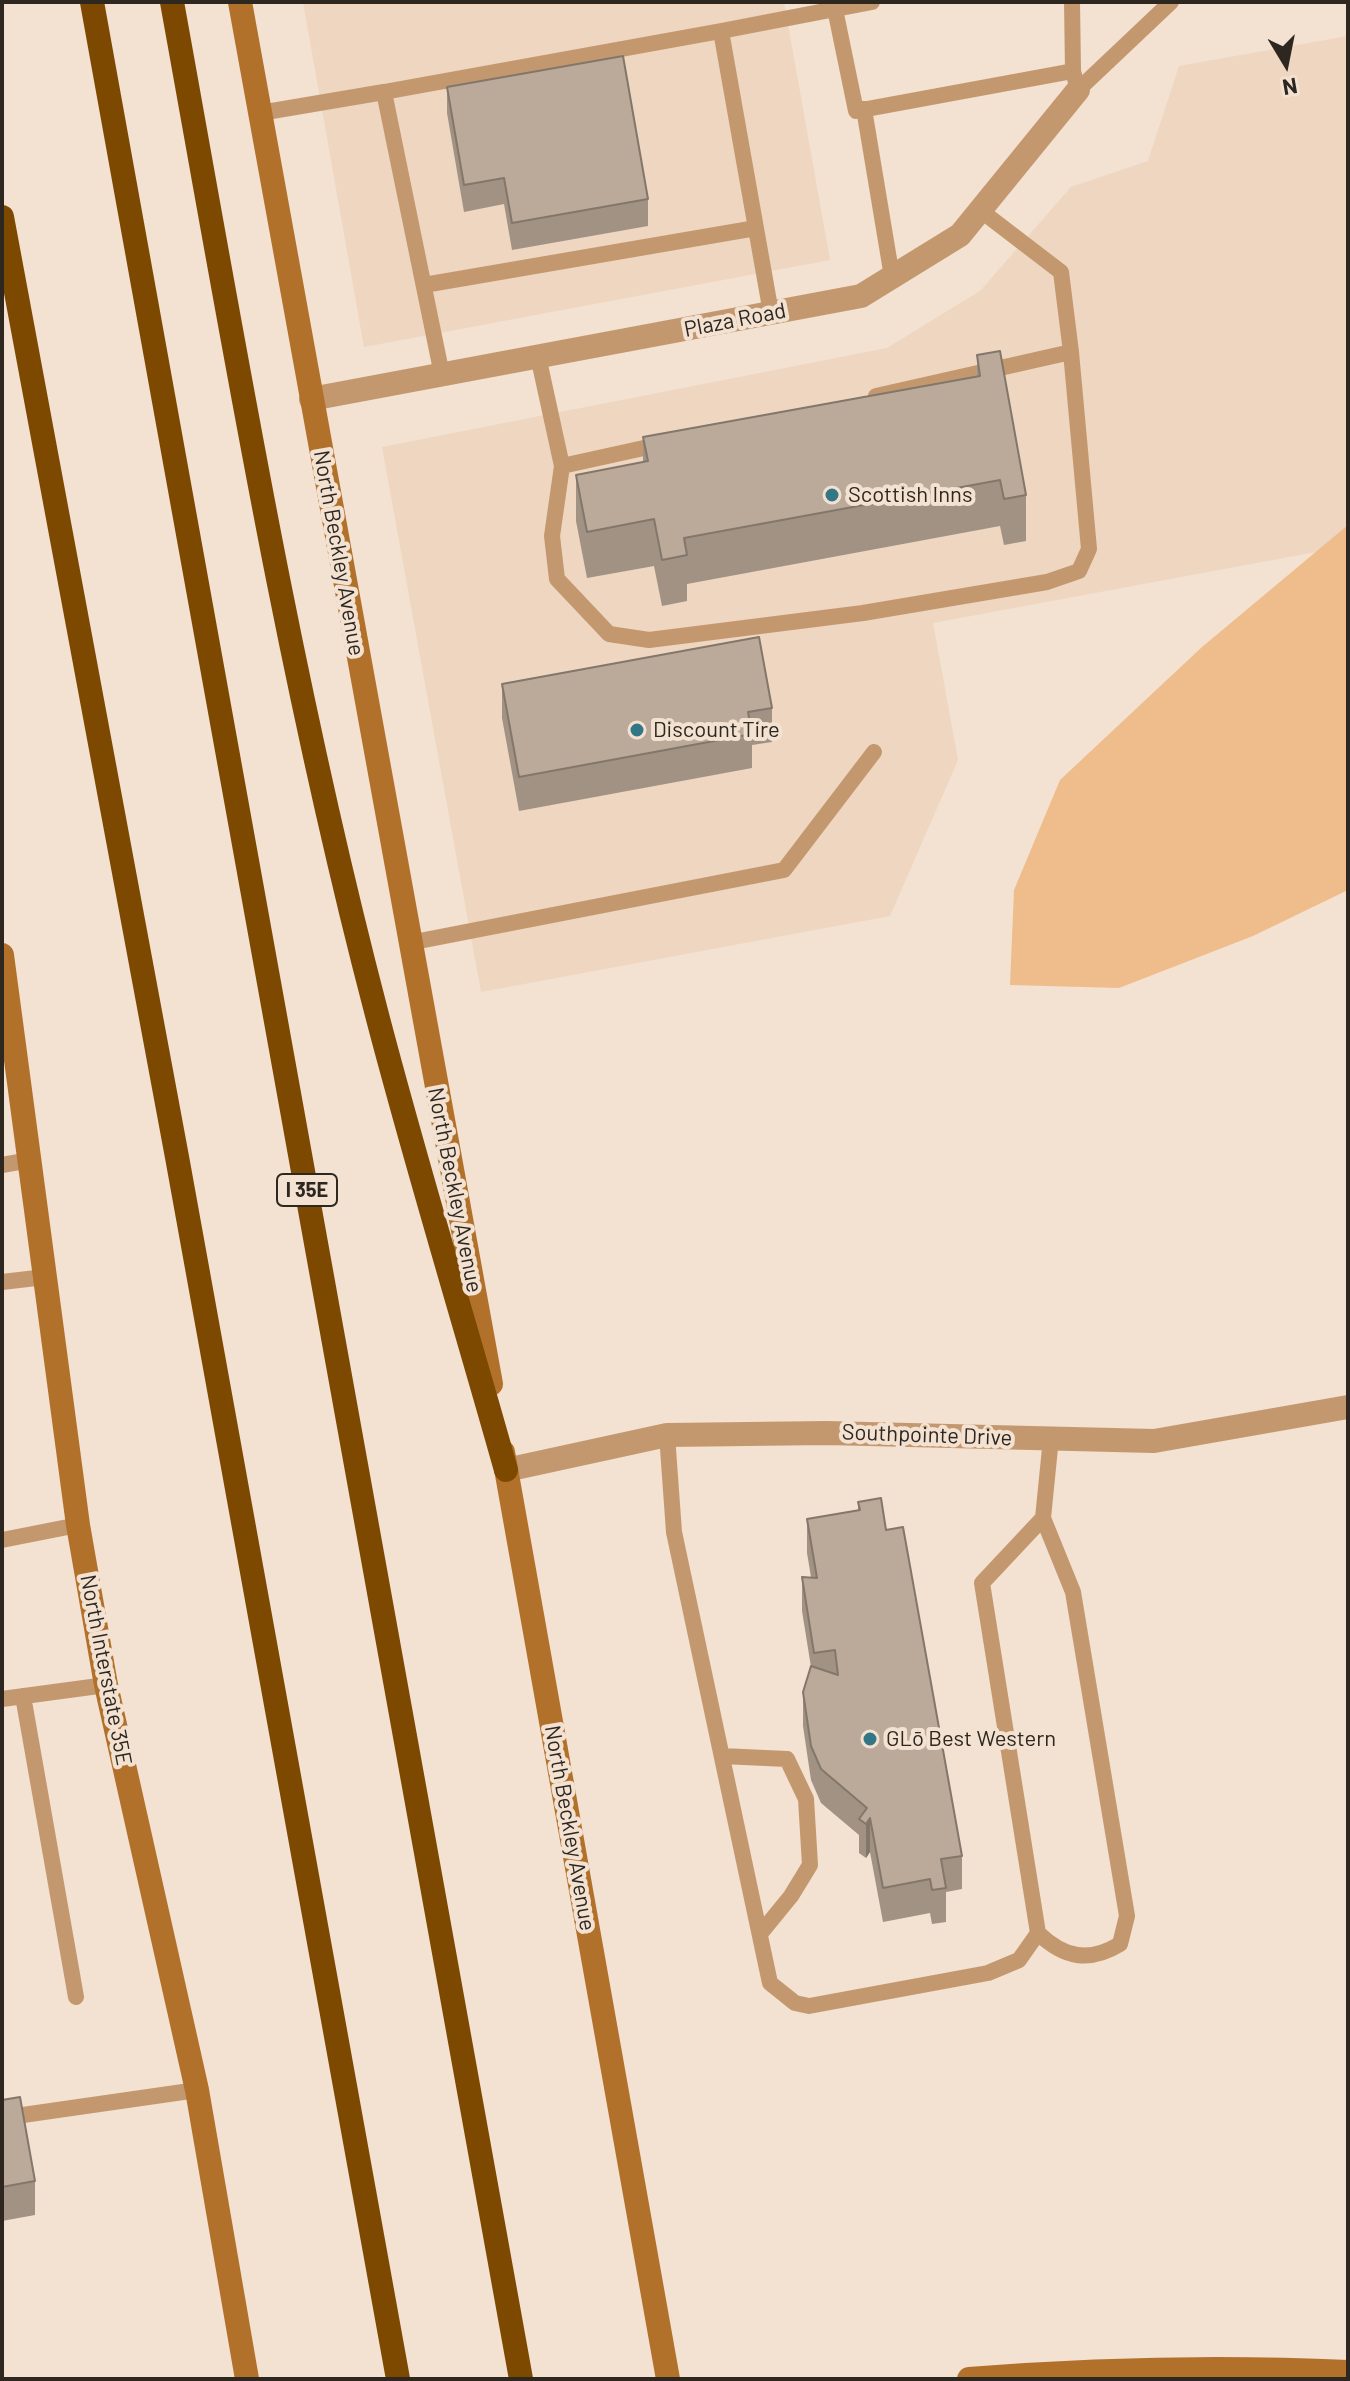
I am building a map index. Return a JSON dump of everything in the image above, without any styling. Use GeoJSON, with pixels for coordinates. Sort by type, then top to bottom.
{"type":"FeatureCollection","features":[{"type":"Feature","properties":{"kind":"highway","name":"I 35E"},"geometry":{"type":"LineString","coordinates":[[92,2],[521,2379]]}},
{"type":"Feature","properties":{"kind":"highway"},"geometry":{"type":"LineString","coordinates":[[172,2],[267,521],[313,743],[376,1010],[506,1470]]}},
{"type":"Feature","properties":{"kind":"highway"},"geometry":{"type":"LineString","coordinates":[[2,217],[177,1157],[398,2379]]}},
{"type":"Feature","properties":{"kind":"main road","name":"North Beckley Avenue"},"geometry":{"type":"LineString","coordinates":[[240,2],[668,2379]]}},
{"type":"Feature","properties":{"kind":"main road","name":"North Interstate 35E"},"geometry":{"type":"LineString","coordinates":[[2,955],[4,992],[30,1160],[78,1525],[106,1685],[197,2090],[247,2379]]}},
{"type":"Feature","properties":{"kind":"main road"},"geometry":{"type":"LineString","coordinates":[[969,2379],[1163,2367],[1235,2366],[1348,2372]]}},
{"type":"Feature","properties":{"kind":"street","name":"Plaza Road"},"geometry":{"type":"LineString","coordinates":[[311,399],[861,296],[960,235],[1076,81]]}},
{"type":"Feature","properties":{"kind":"street","name":"Southpointe Drive"},"geometry":{"type":"LineString","coordinates":[[506,1470],[667,1435],[827,1433],[1154,1441],[1348,1407]]}},
{"type":"Feature","properties":{"kind":"lane"},"geometry":{"type":"LineString","coordinates":[[260,113],[872,2]]}},
{"type":"Feature","properties":{"kind":"lane"},"geometry":{"type":"LineString","coordinates":[[1072,2],[1076,81]]}},
{"type":"Feature","properties":{"kind":"lane"},"geometry":{"type":"LineString","coordinates":[[835,9],[856,111],[1076,81],[1171,2]]}},
{"type":"Feature","properties":{"kind":"lane"},"geometry":{"type":"LineString","coordinates":[[716,32],[721,31],[771,313]]}},
{"type":"Feature","properties":{"kind":"lane"},"geometry":{"type":"LineString","coordinates":[[384,92],[442,375]]}},
{"type":"Feature","properties":{"kind":"lane"},"geometry":{"type":"LineString","coordinates":[[864,109],[892,277]]}},
{"type":"Feature","properties":{"kind":"lane"},"geometry":{"type":"LineString","coordinates":[[538,356],[562,466],[552,536],[557,579],[609,634],[649,640],[863,613],[1047,582],[1079,571],[1089,549],[1061,272],[980,210]]}},
{"type":"Feature","properties":{"kind":"lane"},"geometry":{"type":"LineString","coordinates":[[424,285],[756,228]]}},
{"type":"Feature","properties":{"kind":"lane"},"geometry":{"type":"LineString","coordinates":[[855,400],[1071,352]]}},
{"type":"Feature","properties":{"kind":"lane"},"geometry":{"type":"LineString","coordinates":[[562,466],[686,438]]}},
{"type":"Feature","properties":{"kind":"lane"},"geometry":{"type":"LineString","coordinates":[[409,943],[784,870],[874,752]]}},
{"type":"Feature","properties":{"kind":"lane"},"geometry":{"type":"LineString","coordinates":[[2,1165],[30,1160]]}},
{"type":"Feature","properties":{"kind":"lane"},"geometry":{"type":"LineString","coordinates":[[2,1282],[45,1277]]}},
{"type":"Feature","properties":{"kind":"lane"},"geometry":{"type":"LineString","coordinates":[[667,1435],[674,1532],[770,1983],[795,2003],[809,2006],[988,1973],[1019,1960],[1038,1933]]}},
{"type":"Feature","properties":{"kind":"lane"},"geometry":{"type":"LineString","coordinates":[[1043,1518],[982,1583],[1038,1933],[1056,1950],[1081,1957],[1101,1956],[1120,1944],[1127,1916],[1073,1592],[1043,1518],[1051,1438]]}},
{"type":"Feature","properties":{"kind":"lane"},"geometry":{"type":"LineString","coordinates":[[2,1540],[78,1525]]}},
{"type":"Feature","properties":{"kind":"lane"},"geometry":{"type":"LineString","coordinates":[[2,1699],[106,1685]]}},
{"type":"Feature","properties":{"kind":"lane"},"geometry":{"type":"LineString","coordinates":[[23,1696],[76,1997]]}},
{"type":"Feature","properties":{"kind":"lane"},"geometry":{"type":"LineString","coordinates":[[722,1756],[787,1759],[806,1799],[810,1865],[791,1896],[760,1934]]}},
{"type":"Feature","properties":{"kind":"lane"},"geometry":{"type":"LineString","coordinates":[[2,2118],[57,2107],[197,2090]]}},
{"type":"Feature","properties":{"kind":"shaded area"},"geometry":{"type":"Polygon","coordinates":[[[303,2],[784,2],[830,260],[364,347],[303,2]]]}},
{"type":"Feature","properties":{"kind":"shaded area"},"geometry":{"type":"Polygon","coordinates":[[[1348,36],[1348,546],[933,623],[958,760],[890,916],[481,992],[382,447],[887,348],[980,291],[1071,187],[1148,161],[1179,66],[1348,36]]]}},
{"type":"Feature","properties":{"kind":"shaded area"},"geometry":{"type":"Polygon","coordinates":[[[1348,525],[1348,890],[1253,936],[1119,988],[1010,985],[1014,890],[1060,780],[1202,647],[1348,525]]]}},
{"type":"Feature","properties":{"kind":"building"},"geometry":{"type":"Polygon","coordinates":[[[623,56],[648,199],[512,223],[504,178],[464,185],[447,87],[623,56]]]}},
{"type":"Feature","properties":{"kind":"building"},"geometry":{"type":"Polygon","coordinates":[[[1000,351],[1026,495],[1004,499],[1000,480],[684,538],[687,555],[662,560],[654,519],[587,532],[576,475],[648,461],[643,437],[980,376],[977,355],[1000,351]]]}},
{"type":"Feature","properties":{"kind":"building","name":"Discount Tire"},"geometry":{"type":"Polygon","coordinates":[[[759,637],[772,708],[748,712],[752,734],[519,777],[502,684],[759,637]]]}},
{"type":"Feature","properties":{"kind":"building","name":"GLō Best Western"},"geometry":{"type":"Polygon","coordinates":[[[881,1498],[886,1530],[903,1527],[962,1856],[941,1859],[946,1888],[932,1890],[930,1879],[883,1888],[870,1818],[866,1824],[859,1819],[867,1808],[821,1769],[811,1746],[803,1692],[811,1666],[838,1675],[835,1650],[814,1653],[802,1577],[817,1578],[807,1519],[860,1510],[858,1502],[881,1498]]]}},
{"type":"Feature","properties":{"kind":"building"},"geometry":{"type":"Polygon","coordinates":[[[20,2097],[35,2181],[2,2187],[2,2100],[20,2097]]]}},
{"type":"Feature","properties":{"kind":"place","name":"Scottish Inns"},"geometry":{"type":"Point","coordinates":[832,495]}},
{"type":"Feature","properties":{"kind":"place","name":"Discount Tire"},"geometry":{"type":"Point","coordinates":[637,730]}},
{"type":"Feature","properties":{"kind":"place","name":"GLō Best Western"},"geometry":{"type":"Point","coordinates":[870,1739]}}]}
